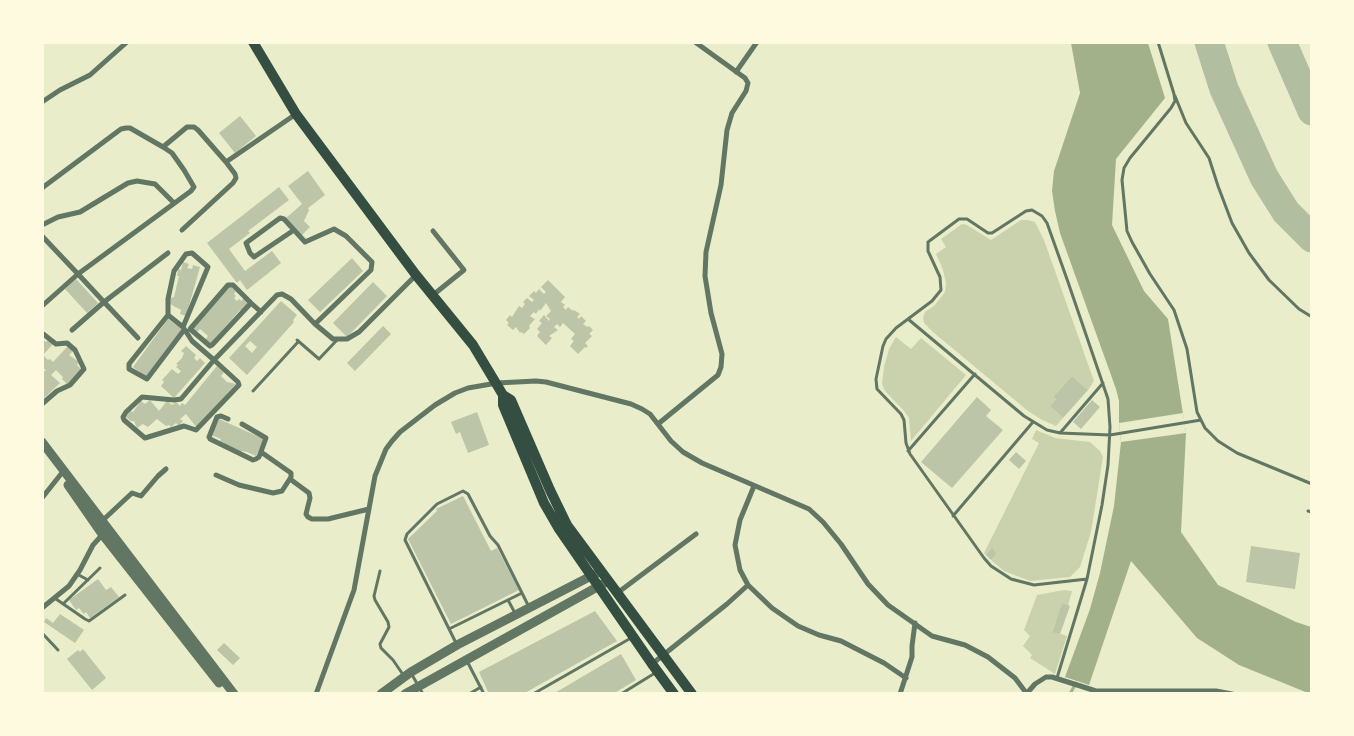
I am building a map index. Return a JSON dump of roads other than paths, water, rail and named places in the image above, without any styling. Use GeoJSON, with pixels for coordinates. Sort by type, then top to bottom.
{"type":"FeatureCollection","features":[{"type":"Feature","properties":{"kind":"main road"},"geometry":{"type":"LineString","coordinates":[[253,42],[296,114],[416,275],[473,345],[504,395],[503,405],[544,503],[559,529],[692,694]]}},
{"type":"Feature","properties":{"kind":"main road"},"geometry":{"type":"LineString","coordinates":[[613,597],[633,636],[674,694]]}},
{"type":"Feature","properties":{"kind":"street"},"geometry":{"type":"LineString","coordinates":[[42,102],[90,74],[127,42]]}},
{"type":"Feature","properties":{"kind":"street"},"geometry":{"type":"LineString","coordinates":[[658,424],[718,376],[721,367],[722,354],[710,313],[705,276],[706,252],[721,185],[727,130],[732,113],[748,87],[745,78],[695,42]]}},
{"type":"Feature","properties":{"kind":"street"},"geometry":{"type":"LineString","coordinates":[[736,72],[757,42]]}},
{"type":"Feature","properties":{"kind":"street"},"geometry":{"type":"LineString","coordinates":[[226,162],[296,114]]}},
{"type":"Feature","properties":{"kind":"street"},"geometry":{"type":"LineString","coordinates":[[163,147],[187,127],[194,127],[226,162],[236,178],[233,183],[182,230]]}},
{"type":"Feature","properties":{"kind":"street"},"geometry":{"type":"LineString","coordinates":[[42,188],[126,128],[130,128],[172,154],[194,187],[191,192],[78,274],[42,306]]}},
{"type":"Feature","properties":{"kind":"street"},"geometry":{"type":"LineString","coordinates":[[42,225],[58,217],[80,212],[128,183],[137,180],[155,184],[174,203]]}},
{"type":"Feature","properties":{"kind":"street"},"geometry":{"type":"LineString","coordinates":[[294,230],[254,257],[246,243],[280,218],[284,219],[305,242],[334,230],[346,236],[372,262],[371,270],[316,324]]}},
{"type":"Feature","properties":{"kind":"street"},"geometry":{"type":"LineString","coordinates":[[432,295],[464,270],[433,230]]}},
{"type":"Feature","properties":{"kind":"street"},"geometry":{"type":"LineString","coordinates":[[42,236],[138,338]]}},
{"type":"Feature","properties":{"kind":"street"},"geometry":{"type":"LineString","coordinates":[[72,330],[104,302],[168,253]]}},
{"type":"Feature","properties":{"kind":"street"},"geometry":{"type":"LineString","coordinates":[[192,253],[208,267],[184,328],[146,379],[130,369],[129,364],[168,315],[168,299],[174,271],[186,254],[192,253]]}},
{"type":"Feature","properties":{"kind":"street"},"geometry":{"type":"LineString","coordinates":[[168,315],[184,328],[196,344],[214,360],[238,382],[239,385],[199,428],[194,430],[184,426],[145,438],[124,420],[123,417],[126,412],[142,397],[174,400],[180,398],[214,360],[277,295],[282,294],[291,299],[333,339],[347,339],[359,332],[416,275]]}},
{"type":"Feature","properties":{"kind":"street"},"geometry":{"type":"LineString","coordinates":[[251,303],[214,344],[210,346],[191,331],[190,328],[228,285],[233,286],[261,312]]}},
{"type":"Feature","properties":{"kind":"street"},"geometry":{"type":"LineString","coordinates":[[42,333],[56,344],[65,342],[69,344],[76,352],[84,369],[70,385],[57,391],[42,404]]}},
{"type":"Feature","properties":{"kind":"street"},"geometry":{"type":"LineString","coordinates":[[196,344],[200,338]]}},
{"type":"Feature","properties":{"kind":"street"},"geometry":{"type":"LineString","coordinates":[[316,694],[354,590],[372,490],[386,449],[400,432],[443,399],[455,393],[468,388],[496,383],[536,381],[552,383],[631,404],[650,414],[670,441],[683,452],[702,463],[809,509],[824,522],[868,584],[888,606],[932,636],[965,645],[988,657],[1006,670],[1027,693],[1035,684],[1046,677],[1057,678],[1096,691],[1216,691],[1232,694]]}},
{"type":"Feature","properties":{"kind":"street"},"geometry":{"type":"LineString","coordinates":[[228,419],[221,416],[217,417],[209,437],[210,440],[252,460],[256,460],[266,438],[242,424]]}},
{"type":"Feature","properties":{"kind":"street"},"geometry":{"type":"LineString","coordinates":[[42,442],[105,532],[229,691]]}},
{"type":"Feature","properties":{"kind":"street"},"geometry":{"type":"LineString","coordinates":[[42,450],[102,521],[105,532]]}},
{"type":"Feature","properties":{"kind":"street"},"geometry":{"type":"LineString","coordinates":[[216,475],[239,485],[273,493],[282,491],[292,475],[261,452]]}},
{"type":"Feature","properties":{"kind":"street"},"geometry":{"type":"LineString","coordinates":[[102,521],[132,493],[141,496],[166,469]]}},
{"type":"Feature","properties":{"kind":"street"},"geometry":{"type":"LineString","coordinates":[[42,498],[62,472]]}},
{"type":"Feature","properties":{"kind":"street"},"geometry":{"type":"LineString","coordinates":[[290,479],[309,493],[310,498],[306,514],[312,519],[328,519],[369,510]]}},
{"type":"Feature","properties":{"kind":"street"},"geometry":{"type":"LineString","coordinates":[[754,486],[740,520],[735,545],[740,570],[748,585],[772,608],[798,626],[819,635],[841,641],[884,663],[906,678]]}},
{"type":"Feature","properties":{"kind":"street"},"geometry":{"type":"LineString","coordinates":[[42,608],[56,599],[69,586],[93,545],[105,532]]}},
{"type":"Feature","properties":{"kind":"street"},"geometry":{"type":"LineString","coordinates":[[613,597],[696,534]]}},
{"type":"Feature","properties":{"kind":"street"},"geometry":{"type":"LineString","coordinates":[[381,694],[408,674],[457,645],[596,573]]}},
{"type":"Feature","properties":{"kind":"street"},"geometry":{"type":"LineString","coordinates":[[405,694],[421,690],[466,661],[603,583]]}},
{"type":"Feature","properties":{"kind":"street"},"geometry":{"type":"LineString","coordinates":[[655,667],[663,656],[748,585]]}},
{"type":"Feature","properties":{"kind":"street"},"geometry":{"type":"LineString","coordinates":[[900,694],[912,657],[915,623]]}},
{"type":"Feature","properties":{"kind":"lane"},"geometry":{"type":"LineString","coordinates":[[1158,42],[1174,94],[1186,123],[1209,158],[1232,223],[1249,253],[1269,280],[1299,309],[1312,317]]}},
{"type":"Feature","properties":{"kind":"lane"},"geometry":{"type":"LineString","coordinates":[[1174,94],[1175,101],[1171,108],[1124,168],[1122,180],[1128,231],[1150,274],[1174,310],[1186,349],[1197,412],[1205,428],[1218,441],[1237,453],[1312,484]]}},
{"type":"Feature","properties":{"kind":"lane"},"geometry":{"type":"LineString","coordinates":[[1057,678],[1087,579],[1102,505],[1110,435],[1108,399],[1042,216],[1032,210],[1019,214],[992,233],[988,233],[972,222],[962,218],[931,238],[927,246],[940,277],[941,290],[932,301],[896,328],[886,339],[876,383],[882,395],[904,420],[908,452],[984,558],[998,572],[1011,579],[1034,585],[1087,579]]}},
{"type":"Feature","properties":{"kind":"lane"},"geometry":{"type":"LineString","coordinates":[[908,319],[1033,422],[1047,430],[1060,433],[1110,435],[1201,420]]}},
{"type":"Feature","properties":{"kind":"lane"},"geometry":{"type":"LineString","coordinates":[[253,391],[298,341],[319,359],[337,340]]}},
{"type":"Feature","properties":{"kind":"lane"},"geometry":{"type":"LineString","coordinates":[[908,452],[975,374]]}},
{"type":"Feature","properties":{"kind":"lane"},"geometry":{"type":"LineString","coordinates":[[1060,433],[1103,383]]}},
{"type":"Feature","properties":{"kind":"lane"},"geometry":{"type":"LineString","coordinates":[[953,516],[1033,422]]}},
{"type":"Feature","properties":{"kind":"lane"},"geometry":{"type":"LineString","coordinates":[[457,645],[405,540],[407,534],[434,506],[460,492],[468,494],[490,536],[498,545],[529,608]]}},
{"type":"Feature","properties":{"kind":"lane"},"geometry":{"type":"LineString","coordinates":[[63,604],[100,568]]}},
{"type":"Feature","properties":{"kind":"lane"},"geometry":{"type":"LineString","coordinates":[[380,571],[374,596],[389,627],[380,644],[381,648],[408,674],[421,690]]}},
{"type":"Feature","properties":{"kind":"lane"},"geometry":{"type":"LineString","coordinates":[[77,574],[88,580]]}},
{"type":"Feature","properties":{"kind":"lane"},"geometry":{"type":"LineString","coordinates":[[449,629],[522,593]]}},
{"type":"Feature","properties":{"kind":"lane"},"geometry":{"type":"LineString","coordinates":[[56,599],[89,621],[125,595]]}},
{"type":"Feature","properties":{"kind":"lane"},"geometry":{"type":"LineString","coordinates":[[508,600],[516,615]]}},
{"type":"Feature","properties":{"kind":"lane"},"geometry":{"type":"LineString","coordinates":[[42,632],[58,650]]}},
{"type":"Feature","properties":{"kind":"lane"},"geometry":{"type":"LineString","coordinates":[[533,694],[633,636]]}},
{"type":"Feature","properties":{"kind":"lane"},"geometry":{"type":"LineString","coordinates":[[466,661],[484,694]]}},
{"type":"Feature","properties":{"kind":"lane"},"geometry":{"type":"LineString","coordinates":[[621,694],[655,667]]}},
{"type":"Feature","properties":{"kind":"lane"},"geometry":{"type":"LineString","coordinates":[[469,694],[481,687]]}},
{"type":"Feature","properties":{"kind":"waterway"},"geometry":{"type":"LineString","coordinates":[[1070,694],[1076,683]]}}]}
